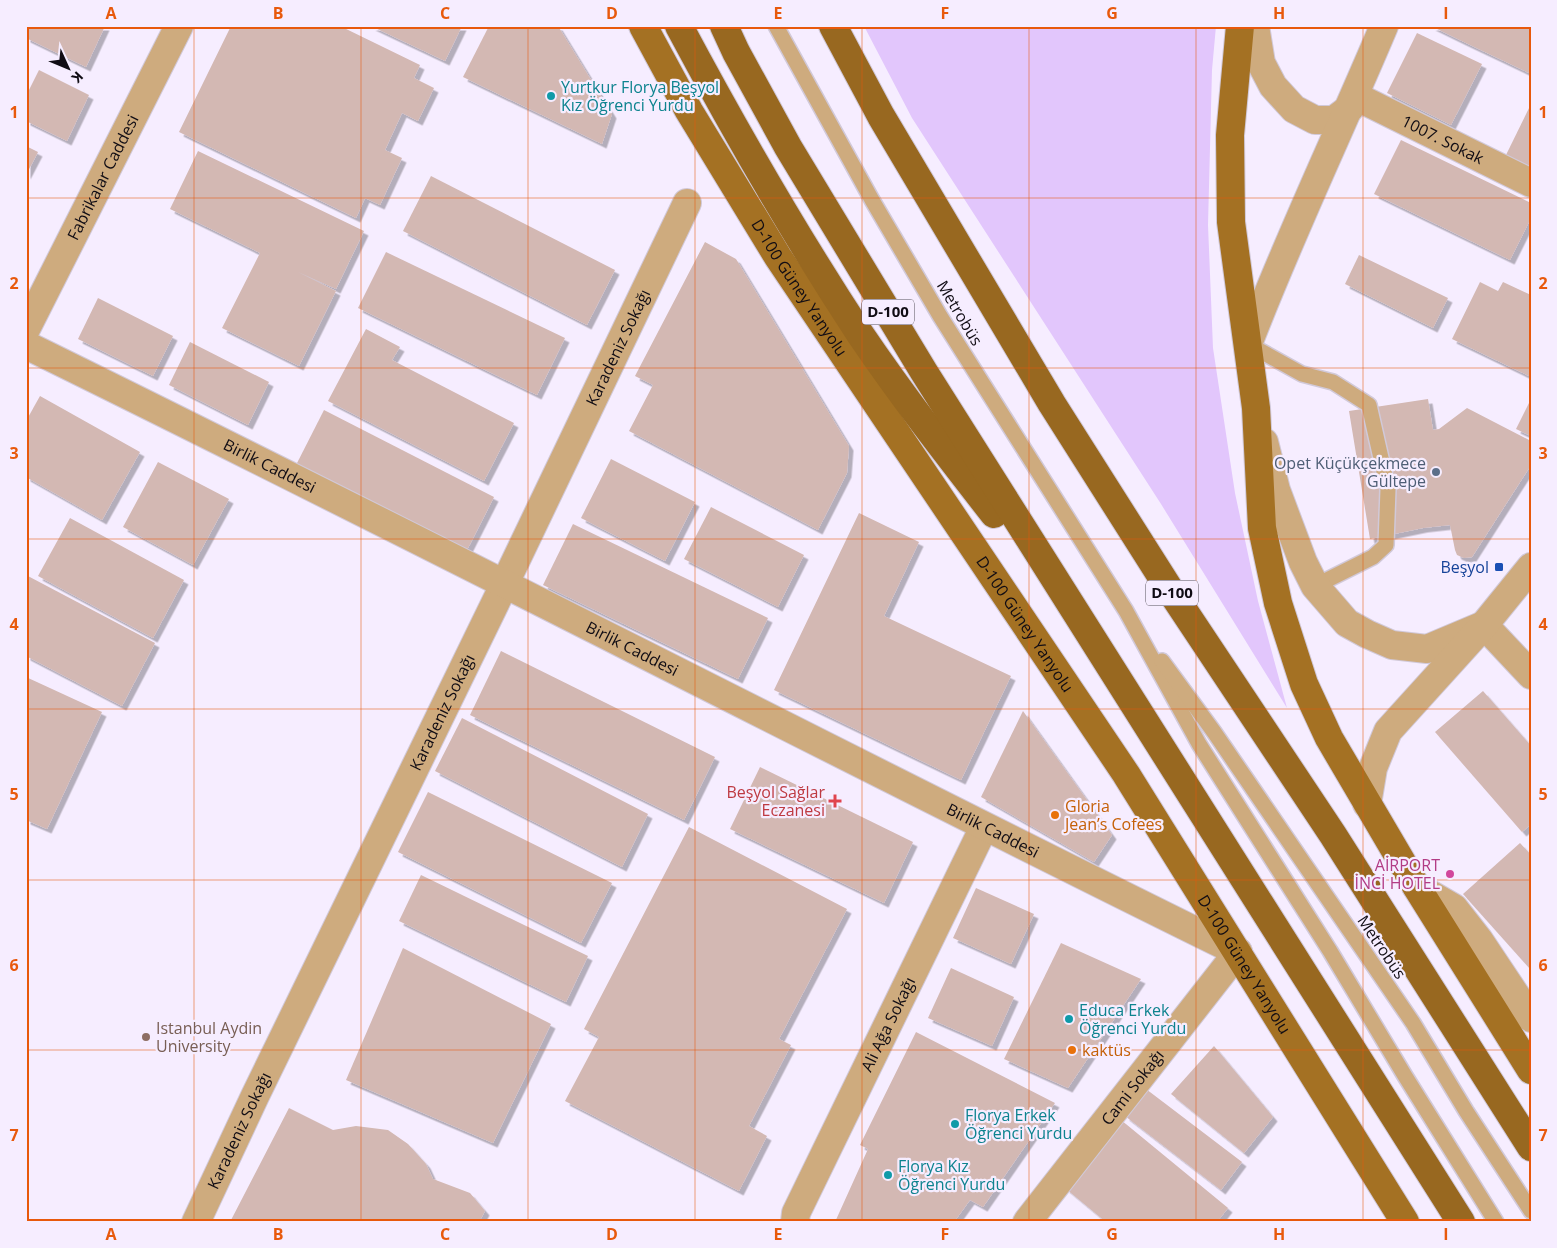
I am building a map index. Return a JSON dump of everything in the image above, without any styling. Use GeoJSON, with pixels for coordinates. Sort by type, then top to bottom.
{"type":"FeatureCollection","features":[{"type":"Feature","properties":{"kind":"highway"},"geometry":{"type":"LineString","coordinates":[[680,26],[760,173],[861,335],[924,423],[1000,522],[1062,590]]}},
{"type":"Feature","properties":{"kind":"highway","name":"D-100"},"geometry":{"type":"LineString","coordinates":[[724,26],[736,52],[788,147],[924,372],[1461,1222]]}},
{"type":"Feature","properties":{"kind":"highway","name":"D-100"},"geometry":{"type":"LineString","coordinates":[[833,26],[881,116],[1052,404],[1170,590],[1333,835],[1531,1147]]}},
{"type":"Feature","properties":{"kind":"main road","name":"D-100 Güney Yanyolu"},"geometry":{"type":"LineString","coordinates":[[643,26],[704,137],[778,257],[1126,774],[1406,1222]]}},
{"type":"Feature","properties":{"kind":"main road"},"geometry":{"type":"LineString","coordinates":[[1240,26],[1230,135],[1231,222],[1256,408],[1262,528],[1278,603],[1304,684],[1329,738],[1416,886],[1531,1070]]}},
{"type":"Feature","properties":{"kind":"street","name":"Fabrikalar Caddesi"},"geometry":{"type":"LineString","coordinates":[[26,329],[179,26]]}},
{"type":"Feature","properties":{"kind":"street"},"geometry":{"type":"LineString","coordinates":[[1255,26],[1261,63],[1273,86],[1294,109],[1314,120],[1334,120],[1352,102]]}},
{"type":"Feature","properties":{"kind":"street"},"geometry":{"type":"LineString","coordinates":[[1248,344],[1273,278],[1384,26]]}},
{"type":"Feature","properties":{"kind":"street","name":"1007. Sokak"},"geometry":{"type":"LineString","coordinates":[[1352,102],[1531,183]]}},
{"type":"Feature","properties":{"kind":"street","name":"Karadeniz Sokağı"},"geometry":{"type":"LineString","coordinates":[[196,1222],[259,1087],[505,583],[687,203]]}},
{"type":"Feature","properties":{"kind":"street","name":"Birlik Caddesi"},"geometry":{"type":"LineString","coordinates":[[26,345],[505,583],[984,827],[1238,952]]}},
{"type":"Feature","properties":{"kind":"street"},"geometry":{"type":"LineString","coordinates":[[1256,408],[1276,490],[1303,562],[1314,586],[1347,623],[1392,645],[1427,649],[1484,625]]}},
{"type":"Feature","properties":{"kind":"street"},"geometry":{"type":"LineString","coordinates":[[1367,804],[1374,768],[1388,731],[1484,625],[1531,567]]}},
{"type":"Feature","properties":{"kind":"street"},"geometry":{"type":"LineString","coordinates":[[1484,625],[1531,675]]}},
{"type":"Feature","properties":{"kind":"street","name":"Ali Ağa Sokağı"},"geometry":{"type":"LineString","coordinates":[[795,1222],[796,1213],[984,827]]}},
{"type":"Feature","properties":{"kind":"street"},"geometry":{"type":"LineString","coordinates":[[1416,886],[1454,908],[1479,940],[1531,1018]]}},
{"type":"Feature","properties":{"kind":"street","name":"Cami Sokağı"},"geometry":{"type":"LineString","coordinates":[[1027,1222],[1238,952]]}},
{"type":"Feature","properties":{"kind":"lane","name":"Metrobüs"},"geometry":{"type":"LineString","coordinates":[[776,26],[872,200],[940,316],[1126,611],[1199,744],[1330,951],[1496,1222]]}},
{"type":"Feature","properties":{"kind":"lane"},"geometry":{"type":"LineString","coordinates":[[1248,344],[1302,374],[1333,382],[1369,405],[1388,489],[1386,544],[1373,557],[1314,586]]}},
{"type":"Feature","properties":{"kind":"lane","name":"Metrobüs"},"geometry":{"type":"LineString","coordinates":[[1126,611],[1214,732],[1413,1023],[1466,1111],[1531,1211]]}},
{"type":"Feature","properties":{"kind":"shaded area"},"geometry":{"type":"Polygon","coordinates":[[[864,26],[1216,26],[1212,70],[1208,225],[1213,348],[1235,493],[1258,601],[1287,708],[1161,504],[912,118],[864,26]]]}},
{"type":"Feature","properties":{"kind":"building"},"geometry":{"type":"Polygon","coordinates":[[[26,26],[105,26],[86,67],[26,38],[26,26]]]}},
{"type":"Feature","properties":{"kind":"building"},"geometry":{"type":"Polygon","coordinates":[[[231,26],[340,26],[420,65],[414,78],[434,88],[418,121],[402,113],[385,150],[402,158],[380,205],[365,198],[356,218],[179,132],[231,26]]]}},
{"type":"Feature","properties":{"kind":"building"},"geometry":{"type":"Polygon","coordinates":[[[371,26],[462,26],[445,61],[371,26]]]}},
{"type":"Feature","properties":{"kind":"building","name":"Yurtkur Florya Beşyol Kız Öğrenci Yurdu"},"geometry":{"type":"Polygon","coordinates":[[[489,26],[558,26],[612,114],[602,144],[463,77],[489,26]]]}},
{"type":"Feature","properties":{"kind":"building"},"geometry":{"type":"Polygon","coordinates":[[[1431,26],[1531,26],[1531,74],[1466,43],[1431,26]]]}},
{"type":"Feature","properties":{"kind":"building"},"geometry":{"type":"Polygon","coordinates":[[[1417,33],[1482,64],[1451,125],[1387,93],[1417,33]]]}},
{"type":"Feature","properties":{"kind":"building"},"geometry":{"type":"Polygon","coordinates":[[[39,70],[89,95],[67,141],[26,121],[26,96],[39,70]]]}},
{"type":"Feature","properties":{"kind":"building"},"geometry":{"type":"Polygon","coordinates":[[[1531,104],[1531,170],[1505,157],[1531,104]]]}},
{"type":"Feature","properties":{"kind":"building"},"geometry":{"type":"Polygon","coordinates":[[[1401,140],[1531,203],[1531,218],[1510,260],[1374,194],[1401,140]]]}},
{"type":"Feature","properties":{"kind":"building"},"geometry":{"type":"Polygon","coordinates":[[[26,146],[38,152],[26,175],[26,146]]]}},
{"type":"Feature","properties":{"kind":"building"},"geometry":{"type":"Polygon","coordinates":[[[198,151],[364,231],[336,289],[298,272],[336,291],[299,366],[222,328],[260,253],[170,209],[198,151]]]}},
{"type":"Feature","properties":{"kind":"building"},"geometry":{"type":"Polygon","coordinates":[[[431,176],[615,270],[587,325],[403,231],[431,176]]]}},
{"type":"Feature","properties":{"kind":"building"},"geometry":{"type":"Polygon","coordinates":[[[705,242],[736,259],[849,446],[847,473],[818,530],[629,431],[653,385],[635,376],[705,242]]]}},
{"type":"Feature","properties":{"kind":"building"},"geometry":{"type":"Polygon","coordinates":[[[386,252],[565,338],[537,395],[358,308],[386,252]]]}},
{"type":"Feature","properties":{"kind":"building"},"geometry":{"type":"Polygon","coordinates":[[[1359,255],[1448,298],[1433,328],[1345,284],[1359,255]]]}},
{"type":"Feature","properties":{"kind":"building"},"geometry":{"type":"Polygon","coordinates":[[[1480,282],[1498,291],[1503,282],[1531,295],[1531,377],[1452,339],[1480,282]]]}},
{"type":"Feature","properties":{"kind":"building"},"geometry":{"type":"Polygon","coordinates":[[[98,298],[173,336],[153,376],[78,339],[98,298]]]}},
{"type":"Feature","properties":{"kind":"building"},"geometry":{"type":"Polygon","coordinates":[[[366,329],[400,347],[392,360],[514,423],[484,481],[328,401],[366,329]]]}},
{"type":"Feature","properties":{"kind":"building"},"geometry":{"type":"Polygon","coordinates":[[[190,342],[269,382],[248,425],[169,385],[190,342]]]}},
{"type":"Feature","properties":{"kind":"building"},"geometry":{"type":"Polygon","coordinates":[[[40,396],[140,452],[102,520],[26,477],[26,421],[40,396]]]}},
{"type":"Feature","properties":{"kind":"building"},"geometry":{"type":"Polygon","coordinates":[[[1428,399],[1433,430],[1439,429],[1467,408],[1531,441],[1531,465],[1472,557],[1464,558],[1457,555],[1450,525],[1423,528],[1370,539],[1349,411],[1428,399]]]}},
{"type":"Feature","properties":{"kind":"building"},"geometry":{"type":"Polygon","coordinates":[[[1531,399],[1531,436],[1516,429],[1531,399]]]}},
{"type":"Feature","properties":{"kind":"building"},"geometry":{"type":"Polygon","coordinates":[[[324,410],[494,497],[463,558],[293,471],[324,410]]]}},
{"type":"Feature","properties":{"kind":"building"},"geometry":{"type":"Polygon","coordinates":[[[611,459],[695,502],[665,561],[581,518],[611,459]]]}},
{"type":"Feature","properties":{"kind":"building"},"geometry":{"type":"Polygon","coordinates":[[[158,462],[229,499],[193,565],[123,527],[158,462]]]}},
{"type":"Feature","properties":{"kind":"building"},"geometry":{"type":"Polygon","coordinates":[[[711,507],[804,555],[778,607],[684,559],[711,507]]]}},
{"type":"Feature","properties":{"kind":"building"},"geometry":{"type":"Polygon","coordinates":[[[859,513],[919,542],[884,616],[1011,676],[961,780],[774,690],[859,513]]]}},
{"type":"Feature","properties":{"kind":"building"},"geometry":{"type":"Polygon","coordinates":[[[70,518],[184,580],[153,638],[38,576],[70,518]]]}},
{"type":"Feature","properties":{"kind":"building"},"geometry":{"type":"Polygon","coordinates":[[[573,524],[768,618],[738,679],[543,585],[573,524]]]}},
{"type":"Feature","properties":{"kind":"building"},"geometry":{"type":"Polygon","coordinates":[[[26,575],[155,643],[122,706],[26,656],[26,575]]]}},
{"type":"Feature","properties":{"kind":"building"},"geometry":{"type":"Polygon","coordinates":[[[501,651],[715,757],[684,820],[470,715],[501,651]]]}},
{"type":"Feature","properties":{"kind":"building"},"geometry":{"type":"Polygon","coordinates":[[[26,677],[102,712],[47,829],[26,820],[26,677]]]}},
{"type":"Feature","properties":{"kind":"building"},"geometry":{"type":"Polygon","coordinates":[[[1483,691],[1531,746],[1531,824],[1522,832],[1435,732],[1483,691]]]}},
{"type":"Feature","properties":{"kind":"building"},"geometry":{"type":"Polygon","coordinates":[[[1023,711],[1112,835],[1094,862],[981,797],[1023,711]]]}},
{"type":"Feature","properties":{"kind":"building"},"geometry":{"type":"Polygon","coordinates":[[[462,718],[648,814],[622,867],[435,771],[462,718]]]}},
{"type":"Feature","properties":{"kind":"building"},"geometry":{"type":"Polygon","coordinates":[[[760,767],[913,842],[884,903],[730,829],[760,767]]]}},
{"type":"Feature","properties":{"kind":"building"},"geometry":{"type":"Polygon","coordinates":[[[428,792],[612,883],[581,943],[398,852],[428,792]]]}},
{"type":"Feature","properties":{"kind":"building"},"geometry":{"type":"Polygon","coordinates":[[[689,827],[847,909],[779,1039],[791,1045],[749,1126],[767,1136],[739,1191],[565,1101],[599,1037],[584,1029],[689,827]]]}},
{"type":"Feature","properties":{"kind":"building"},"geometry":{"type":"Polygon","coordinates":[[[1520,843],[1531,855],[1531,970],[1463,894],[1520,843]]]}},
{"type":"Feature","properties":{"kind":"building"},"geometry":{"type":"Polygon","coordinates":[[[421,875],[588,956],[566,1002],[399,921],[421,875]]]}},
{"type":"Feature","properties":{"kind":"building"},"geometry":{"type":"Polygon","coordinates":[[[976,888],[1034,914],[1011,964],[953,938],[976,888]]]}},
{"type":"Feature","properties":{"kind":"building","name":"Educa Erkek Öğrenci Yurdu"},"geometry":{"type":"Polygon","coordinates":[[[1061,943],[1141,979],[1068,1088],[1004,1059],[1061,943]]]}},
{"type":"Feature","properties":{"kind":"building"},"geometry":{"type":"Polygon","coordinates":[[[403,948],[551,1024],[493,1143],[346,1080],[403,948]]]}},
{"type":"Feature","properties":{"kind":"building"},"geometry":{"type":"Polygon","coordinates":[[[951,968],[1014,997],[992,1046],[928,1018],[951,968]]]}},
{"type":"Feature","properties":{"kind":"building","name":"Florya Erkek Öğrenci Yurdu"},"geometry":{"type":"Polygon","coordinates":[[[916,1032],[1055,1103],[983,1207],[970,1200],[954,1222],[835,1222],[868,1149],[860,1145],[916,1032]]]}},
{"type":"Feature","properties":{"kind":"building"},"geometry":{"type":"Polygon","coordinates":[[[1214,1046],[1273,1117],[1244,1153],[1171,1094],[1214,1046]]]}},
{"type":"Feature","properties":{"kind":"building"},"geometry":{"type":"Polygon","coordinates":[[[1146,1089],[1242,1162],[1221,1190],[1125,1116],[1146,1089]]]}},
{"type":"Feature","properties":{"kind":"building"},"geometry":{"type":"Polygon","coordinates":[[[289,1108],[333,1130],[356,1126],[388,1130],[408,1144],[426,1164],[433,1179],[470,1193],[485,1211],[479,1222],[230,1222],[289,1108]]]}},
{"type":"Feature","properties":{"kind":"building"},"geometry":{"type":"Polygon","coordinates":[[[1121,1120],[1228,1208],[1217,1222],[1106,1222],[1065,1188],[1121,1120]]]}},
{"type":"Feature","properties":{"kind":"place","name":"Yurtkur Florya Beşyol Kız Öğrenci Yurdu"},"geometry":{"type":"Point","coordinates":[551,96]}},
{"type":"Feature","properties":{"kind":"place","name":"Opet Küçükçekmece Gültepe"},"geometry":{"type":"Point","coordinates":[1436,472]}},
{"type":"Feature","properties":{"kind":"place","name":"Beşyol"},"geometry":{"type":"Point","coordinates":[1499,567]}},
{"type":"Feature","properties":{"kind":"place","name":"Beşyol Sağlar Eczanesi"},"geometry":{"type":"Point","coordinates":[835,801]}},
{"type":"Feature","properties":{"kind":"place","name":"Gloria Jean’s Cofees"},"geometry":{"type":"Point","coordinates":[1055,815]}},
{"type":"Feature","properties":{"kind":"place","name":"AİRPORT İNCİ HOTEL"},"geometry":{"type":"Point","coordinates":[1450,874]}},
{"type":"Feature","properties":{"kind":"place","name":"Educa Erkek Öğrenci Yurdu"},"geometry":{"type":"Point","coordinates":[1069,1019]}},
{"type":"Feature","properties":{"kind":"place","name":"Istanbul Aydin University"},"geometry":{"type":"Point","coordinates":[146,1037]}},
{"type":"Feature","properties":{"kind":"place","name":"kaktüs"},"geometry":{"type":"Point","coordinates":[1072,1050]}},
{"type":"Feature","properties":{"kind":"place","name":"Florya Erkek Öğrenci Yurdu"},"geometry":{"type":"Point","coordinates":[955,1124]}},
{"type":"Feature","properties":{"kind":"place","name":"Florya Kız Öğrenci Yurdu"},"geometry":{"type":"Point","coordinates":[888,1175]}}]}
